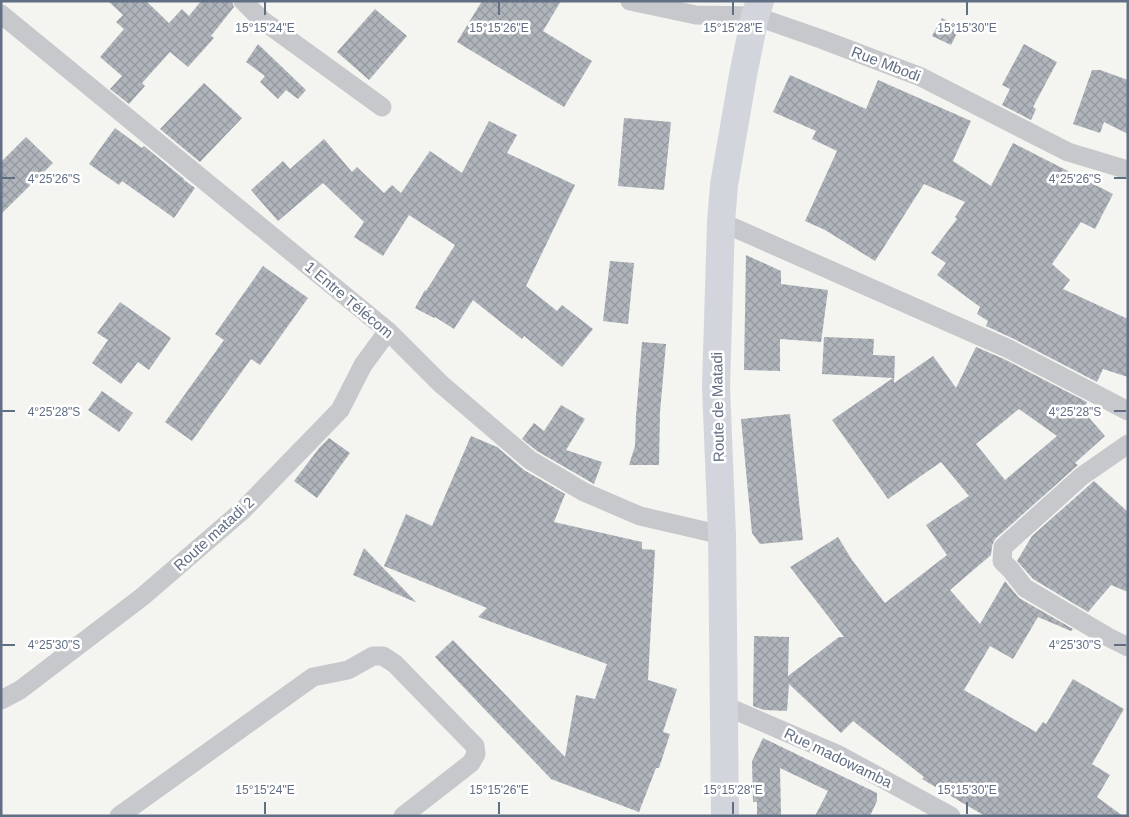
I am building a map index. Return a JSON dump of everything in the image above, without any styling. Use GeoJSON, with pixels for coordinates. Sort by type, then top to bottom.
{"type":"FeatureCollection","features":[{"type":"Feature","properties":{"kind":"highway","name":"Route de Matadi"},"geometry":{"type":"LineString","coordinates":[[725,816],[722,535],[716,387],[721,222],[724,185],[743,75],[758,9]]}},
{"type":"Feature","properties":{"kind":"street"},"geometry":{"type":"LineString","coordinates":[[243,1],[262,20],[382,107]]}},
{"type":"Feature","properties":{"kind":"street","name":"Rue Mbodi"},"geometry":{"type":"LineString","coordinates":[[630,1],[696,15],[758,9],[821,39],[921,77],[1068,152],[1128,170]]}},
{"type":"Feature","properties":{"kind":"street","name":"1 Entre Télécom"},"geometry":{"type":"LineString","coordinates":[[1,14],[388,331],[441,384],[530,460],[584,492],[640,516],[722,535]]}},
{"type":"Feature","properties":{"kind":"street"},"geometry":{"type":"LineString","coordinates":[[721,222],[1009,349],[1128,411]]}},
{"type":"Feature","properties":{"kind":"street","name":"Route matadi 2"},"geometry":{"type":"LineString","coordinates":[[1,700],[20,690],[142,597],[244,510],[340,410],[363,365],[388,331]]}},
{"type":"Feature","properties":{"kind":"street"},"geometry":{"type":"LineString","coordinates":[[1128,444],[1082,476],[1004,547],[1002,561],[1012,570],[1024,588],[1128,647]]}},
{"type":"Feature","properties":{"kind":"street"},"geometry":{"type":"LineString","coordinates":[[119,816],[313,677],[348,670],[373,656],[383,656],[395,664],[475,746],[476,754],[471,763],[404,816]]}},
{"type":"Feature","properties":{"kind":"street","name":"Rue madowamba"},"geometry":{"type":"LineString","coordinates":[[723,705],[839,756],[951,816]]}},
{"type":"Feature","properties":{"kind":"building"},"geometry":{"type":"Polygon","coordinates":[[[108,1],[146,1],[169,23],[182,9],[189,16],[201,1],[232,1],[234,7],[211,36],[214,38],[188,67],[170,52],[142,83],[145,86],[129,104],[110,89],[122,76],[100,57],[124,29],[116,22],[123,15],[108,1]]]}},
{"type":"Feature","properties":{"kind":"building"},"geometry":{"type":"Polygon","coordinates":[[[482,1],[561,1],[543,31],[592,61],[564,107],[457,42],[482,1]]]}},
{"type":"Feature","properties":{"kind":"building"},"geometry":{"type":"Polygon","coordinates":[[[375,9],[407,36],[369,80],[337,52],[375,9]]]}},
{"type":"Feature","properties":{"kind":"building"},"geometry":{"type":"Polygon","coordinates":[[[942,18],[960,27],[951,45],[932,36],[942,18]]]}},
{"type":"Feature","properties":{"kind":"building"},"geometry":{"type":"Polygon","coordinates":[[[258,44],[306,90],[298,99],[286,90],[278,99],[260,82],[265,76],[246,62],[258,44]]]}},
{"type":"Feature","properties":{"kind":"building"},"geometry":{"type":"Polygon","coordinates":[[[1024,44],[1057,62],[1033,107],[1036,109],[1031,120],[1002,105],[1010,89],[1002,85],[1024,44]]]}},
{"type":"Feature","properties":{"kind":"building"},"geometry":{"type":"Polygon","coordinates":[[[1092,70],[1100,70],[1128,80],[1128,134],[1104,122],[1100,133],[1073,124],[1092,70]]]}},
{"type":"Feature","properties":{"kind":"building"},"geometry":{"type":"Polygon","coordinates":[[[790,75],[866,109],[878,80],[971,121],[953,161],[991,186],[1013,143],[1113,194],[1095,229],[1081,222],[1052,264],[1070,280],[1063,289],[1128,319],[1128,377],[1103,369],[1097,382],[986,326],[988,321],[977,314],[980,307],[937,275],[946,263],[931,253],[957,219],[955,217],[965,202],[924,184],[875,261],[825,230],[805,221],[837,151],[812,139],[816,131],[773,112],[790,75]]]}},
{"type":"Feature","properties":{"kind":"building"},"geometry":{"type":"Polygon","coordinates":[[[204,83],[242,118],[200,162],[160,129],[204,83]]]}},
{"type":"Feature","properties":{"kind":"building"},"geometry":{"type":"Polygon","coordinates":[[[624,118],[671,122],[664,190],[618,186],[624,118]]]}},
{"type":"Feature","properties":{"kind":"building"},"geometry":{"type":"Polygon","coordinates":[[[489,121],[517,135],[507,153],[575,185],[526,286],[557,311],[562,305],[593,329],[562,367],[524,336],[522,339],[473,300],[454,329],[435,317],[415,308],[455,245],[409,215],[383,256],[354,237],[364,222],[323,183],[278,221],[251,190],[283,161],[290,169],[324,139],[352,172],[357,167],[384,193],[392,185],[401,193],[430,151],[462,173],[489,121]]]}},
{"type":"Feature","properties":{"kind":"building"},"geometry":{"type":"Polygon","coordinates":[[[115,128],[142,148],[144,146],[195,188],[174,218],[122,181],[119,185],[89,164],[115,128]]]}},
{"type":"Feature","properties":{"kind":"building"},"geometry":{"type":"Polygon","coordinates":[[[26,137],[53,163],[1,214],[1,162],[26,137]]]}},
{"type":"Feature","properties":{"kind":"building"},"geometry":{"type":"Polygon","coordinates":[[[746,255],[781,271],[781,284],[828,290],[821,342],[780,339],[780,371],[744,370],[746,255]]]}},
{"type":"Feature","properties":{"kind":"building"},"geometry":{"type":"Polygon","coordinates":[[[610,261],[634,263],[628,324],[603,321],[610,261]]]}},
{"type":"Feature","properties":{"kind":"building"},"geometry":{"type":"Polygon","coordinates":[[[263,266],[308,298],[260,365],[251,359],[192,441],[165,422],[224,340],[215,334],[263,266]]]}},
{"type":"Feature","properties":{"kind":"building"},"geometry":{"type":"Polygon","coordinates":[[[120,302],[171,338],[149,370],[138,362],[121,384],[92,363],[108,340],[97,333],[120,302]]]}},
{"type":"Feature","properties":{"kind":"building"},"geometry":{"type":"Polygon","coordinates":[[[824,337],[874,339],[873,355],[895,356],[894,383],[933,356],[956,388],[976,347],[1004,359],[1087,402],[1083,411],[1105,436],[1075,463],[1078,465],[995,539],[991,555],[950,590],[980,624],[1005,581],[1019,598],[1073,629],[1071,631],[1038,617],[1013,659],[990,646],[964,690],[1036,732],[1043,722],[1046,724],[1073,679],[1124,709],[1092,764],[1110,775],[1097,797],[1123,816],[985,816],[922,779],[924,777],[853,721],[841,733],[789,684],[787,711],[764,710],[753,706],[754,636],[789,637],[788,676],[839,637],[844,637],[790,567],[838,537],[852,560],[885,603],[947,555],[926,525],[969,496],[941,462],[888,499],[832,420],[893,378],[822,374],[824,337]],[[1019,409],[976,444],[1005,480],[1057,436],[1019,409]]]}},
{"type":"Feature","properties":{"kind":"building"},"geometry":{"type":"Polygon","coordinates":[[[642,342],[666,344],[660,412],[659,465],[629,465],[635,446],[642,342]]]}},
{"type":"Feature","properties":{"kind":"building"},"geometry":{"type":"Polygon","coordinates":[[[102,391],[133,413],[119,432],[88,410],[102,391]]]}},
{"type":"Feature","properties":{"kind":"building"},"geometry":{"type":"Polygon","coordinates":[[[561,405],[585,419],[566,450],[602,462],[594,484],[537,451],[522,439],[534,423],[544,431],[561,405]]]}},
{"type":"Feature","properties":{"kind":"building"},"geometry":{"type":"Polygon","coordinates":[[[790,414],[803,540],[760,544],[752,533],[741,419],[790,414]]]}},
{"type":"Feature","properties":{"kind":"building"},"geometry":{"type":"Polygon","coordinates":[[[471,436],[497,447],[524,470],[565,494],[554,522],[642,542],[642,549],[655,550],[648,680],[677,689],[663,732],[670,734],[659,768],[656,768],[639,812],[551,779],[435,657],[453,640],[565,757],[576,695],[595,699],[607,664],[478,617],[487,608],[384,566],[406,514],[432,526],[471,436]]]}},
{"type":"Feature","properties":{"kind":"building"},"geometry":{"type":"Polygon","coordinates":[[[329,438],[350,453],[317,498],[294,481],[329,438]]]}},
{"type":"Feature","properties":{"kind":"building"},"geometry":{"type":"Polygon","coordinates":[[[1094,481],[1128,512],[1128,592],[1111,585],[1088,612],[1033,579],[1017,561],[1032,536],[1094,481]]]}},
{"type":"Feature","properties":{"kind":"building"},"geometry":{"type":"Polygon","coordinates":[[[364,548],[416,602],[353,575],[364,548]]]}},
{"type":"Feature","properties":{"kind":"building"},"geometry":{"type":"Polygon","coordinates":[[[763,738],[877,793],[877,801],[870,816],[815,816],[828,791],[780,768],[781,816],[757,816],[757,802],[753,802],[752,761],[763,738]]]}}]}
